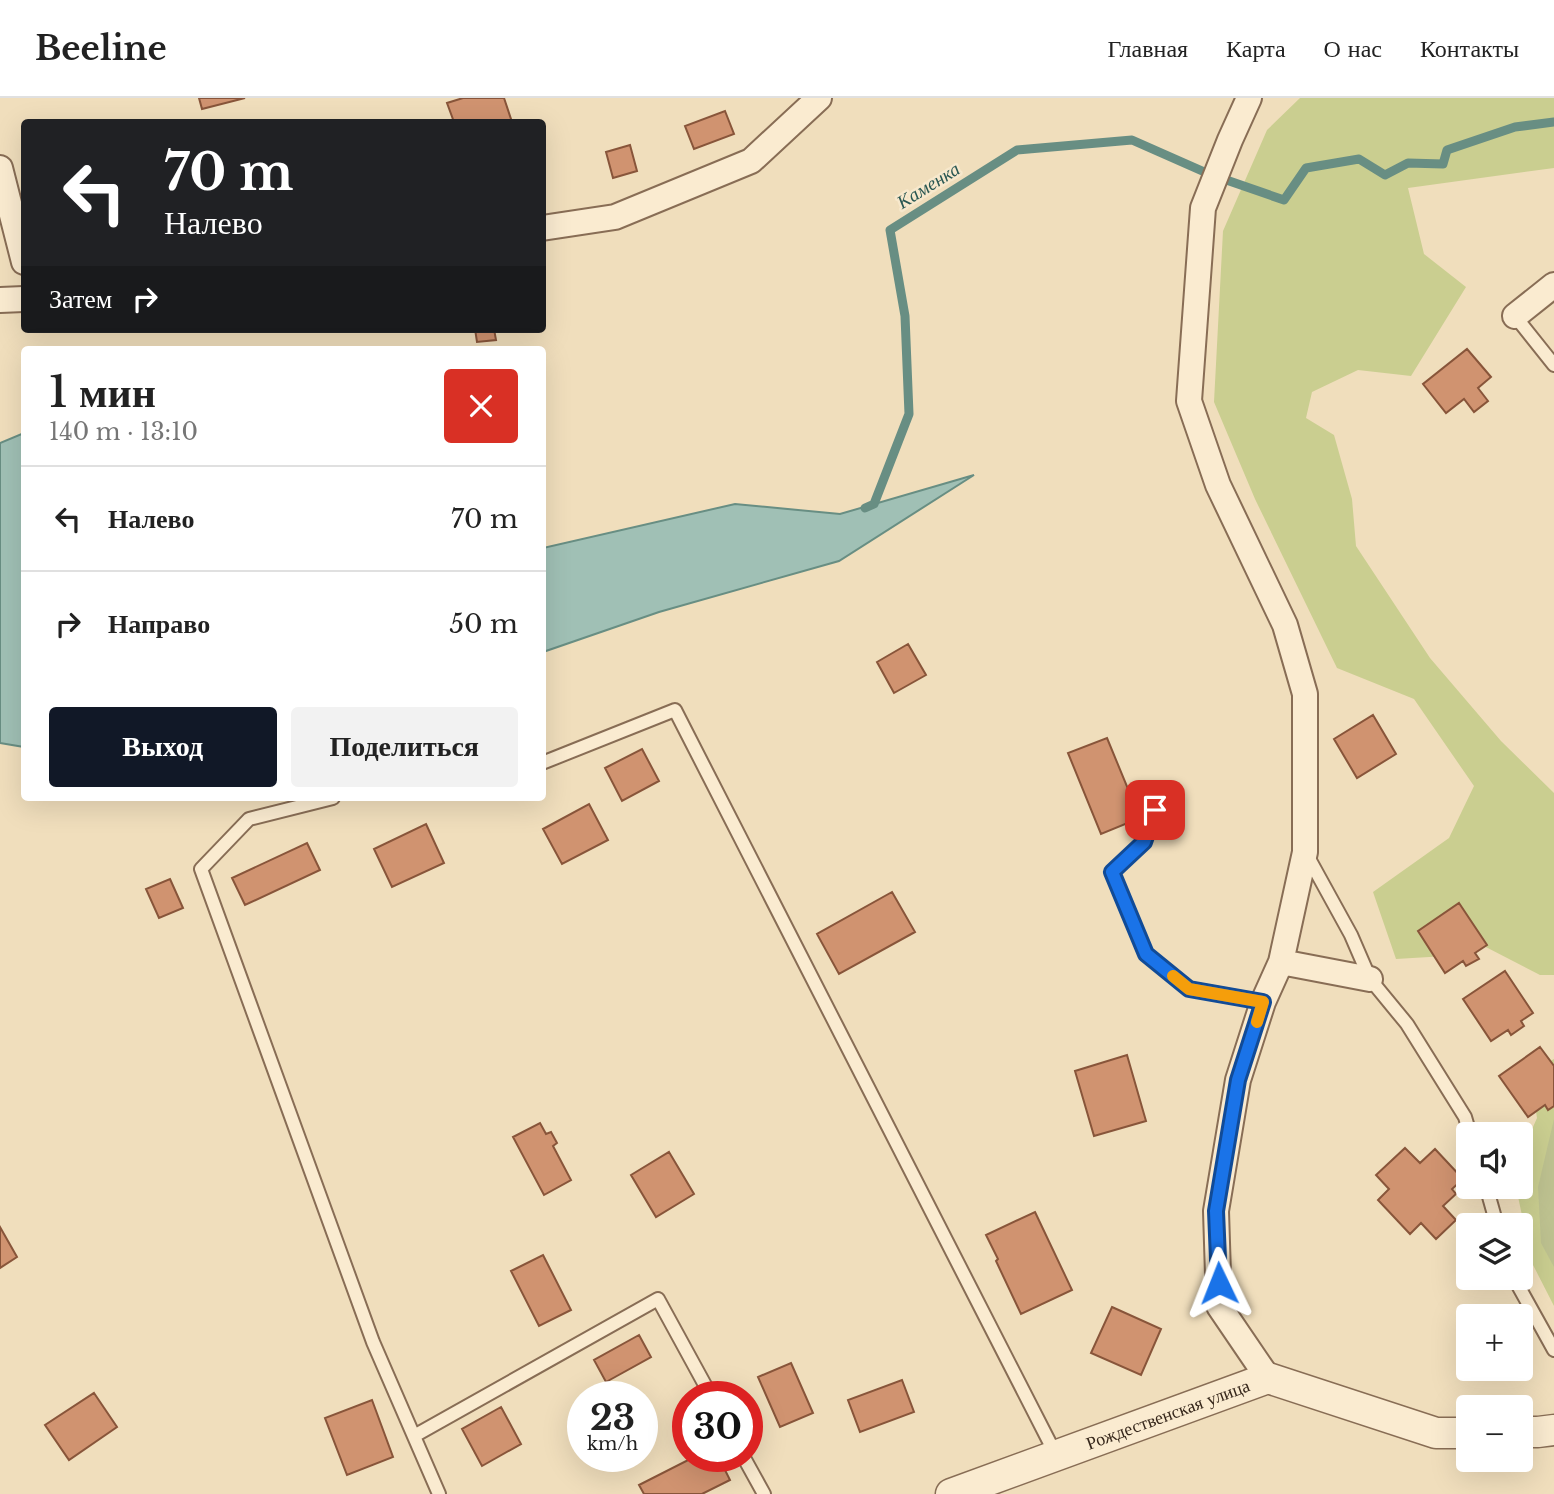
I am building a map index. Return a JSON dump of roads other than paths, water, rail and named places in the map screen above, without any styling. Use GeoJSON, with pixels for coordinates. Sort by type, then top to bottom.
{"type":"FeatureCollection","features":[{"type":"Feature","properties":{"kind":"street"},"geometry":{"type":"LineString","coordinates":[[546,227],[615,218],[751,161],[819,98]]}},
{"type":"Feature","properties":{"kind":"street"},"geometry":{"type":"LineString","coordinates":[[1249,98],[1203,208],[1189,401],[1218,485],[1285,625],[1305,694],[1305,852],[1281,962],[1263,1002],[1238,1080],[1216,1211],[1219,1307],[1268,1378]]}},
{"type":"Feature","properties":{"kind":"street"},"geometry":{"type":"LineString","coordinates":[[0,168],[21,250]]}},
{"type":"Feature","properties":{"kind":"street"},"geometry":{"type":"LineString","coordinates":[[1515,316],[1554,285]]}},
{"type":"Feature","properties":{"kind":"street"},"geometry":{"type":"LineString","coordinates":[[0,300],[21,299]]}},
{"type":"Feature","properties":{"kind":"street"},"geometry":{"type":"LineString","coordinates":[[1281,962],[1370,979]]}},
{"type":"Feature","properties":{"kind":"street","name":"Рождественская улица"},"geometry":{"type":"LineString","coordinates":[[951,1494],[1268,1378],[1436,1433],[1456,1433]]}},
{"type":"Feature","properties":{"kind":"street"},"geometry":{"type":"LineString","coordinates":[[1533,1433],[1554,1430]]}},
{"type":"Feature","properties":{"kind":"lane"},"geometry":{"type":"LineString","coordinates":[[1515,316],[1554,365]]}},
{"type":"Feature","properties":{"kind":"lane"},"geometry":{"type":"LineString","coordinates":[[546,761],[675,710],[1056,1456]]}},
{"type":"Feature","properties":{"kind":"lane"},"geometry":{"type":"LineString","coordinates":[[322,801],[249,820],[201,869],[373,1342],[439,1494]]}},
{"type":"Feature","properties":{"kind":"lane"},"geometry":{"type":"LineString","coordinates":[[1155,810],[1144,842],[1112,872],[1146,954],[1189,989],[1263,1002]]}},
{"type":"Feature","properties":{"kind":"lane"},"geometry":{"type":"LineString","coordinates":[[1305,852],[1351,936],[1370,979],[1408,1024],[1466,1122]]}},
{"type":"Feature","properties":{"kind":"lane"},"geometry":{"type":"LineString","coordinates":[[1521,1290],[1554,1350]]}},
{"type":"Feature","properties":{"kind":"lane"},"geometry":{"type":"LineString","coordinates":[[414,1436],[658,1299],[703,1381]]}},
{"type":"Feature","properties":{"kind":"lane"},"geometry":{"type":"LineString","coordinates":[[752,1472],[764,1494]]}},
{"type":"Feature","properties":{"kind":"water"},"geometry":{"type":"Polygon","coordinates":[[[21,434],[21,746],[0,743],[0,443],[21,434]]]}},
{"type":"Feature","properties":{"kind":"water"},"geometry":{"type":"Polygon","coordinates":[[[974,475],[839,561],[659,612],[546,651],[546,547],[735,504],[840,514],[974,475]]]}},
{"type":"Feature","properties":{"kind":"waterway","name":"Каменка"},"geometry":{"type":"LineString","coordinates":[[865,508],[874,504],[909,414],[905,316],[890,230],[1017,150],[1132,140],[1209,174],[1284,200],[1306,168],[1359,159],[1385,175],[1408,163],[1443,164],[1447,150],[1515,127],[1554,122]]}}]}
